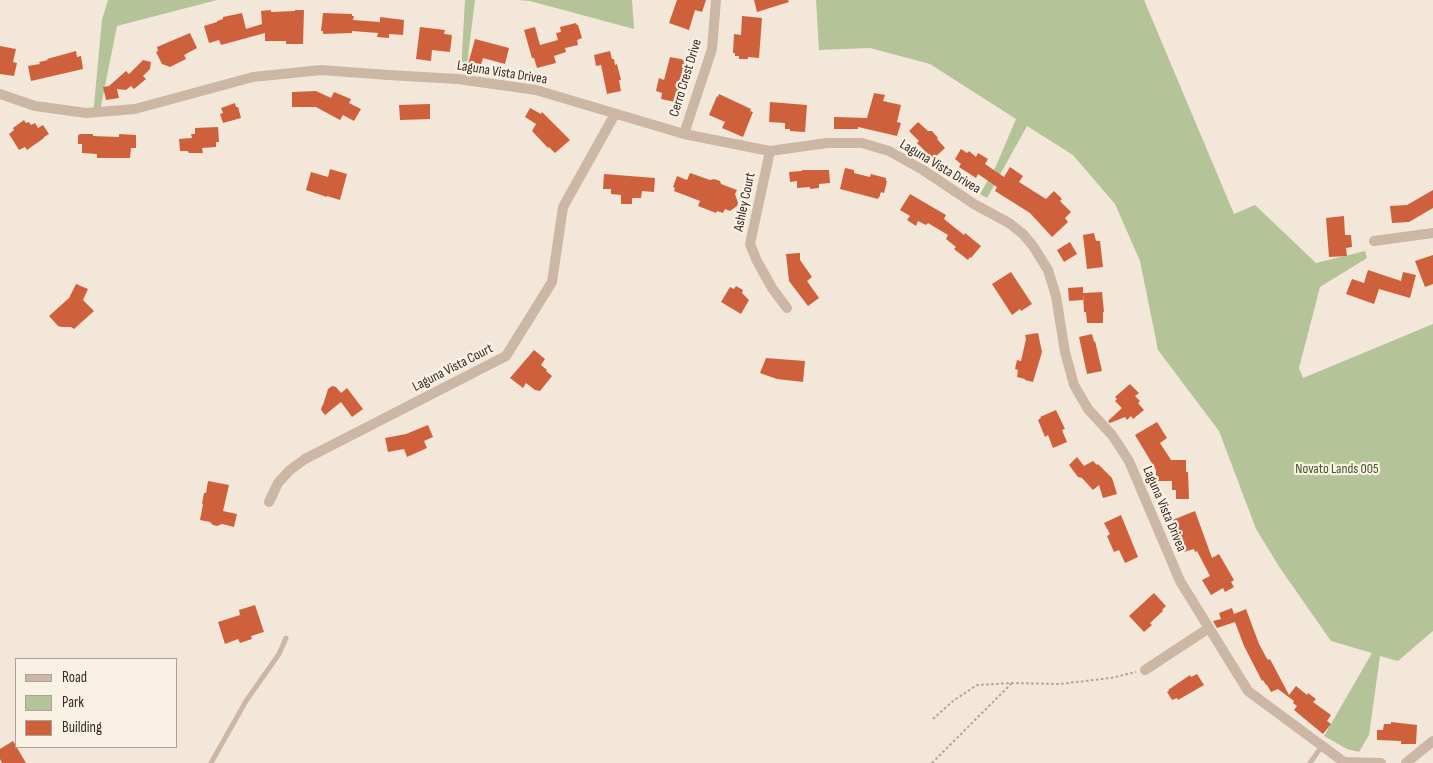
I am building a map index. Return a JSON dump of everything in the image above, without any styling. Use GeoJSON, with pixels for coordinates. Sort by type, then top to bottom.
{"type":"FeatureCollection","features":[{"type":"Feature","properties":{"kind":"street","name":"Cerro Crest Drive"},"geometry":{"type":"LineString","coordinates":[[684,134],[712,49],[716,0]]}},
{"type":"Feature","properties":{"kind":"street","name":"Laguna Vista Drivea"},"geometry":{"type":"LineString","coordinates":[[0,94],[35,106],[86,113],[135,109],[253,77],[321,70],[458,79],[536,90],[684,134],[770,151],[827,143],[862,143],[889,151],[923,170],[974,204],[1009,223],[1034,246],[1048,270],[1056,296],[1065,352],[1074,385],[1088,409],[1112,435],[1128,461],[1180,581],[1248,692],[1344,762],[1381,763]]}},
{"type":"Feature","properties":{"kind":"street","name":"Laguna Vista Court"},"geometry":{"type":"LineString","coordinates":[[269,502],[278,483],[290,470],[305,460],[506,356],[552,282],[563,207],[615,114]]}},
{"type":"Feature","properties":{"kind":"street","name":"Ashley Court"},"geometry":{"type":"LineString","coordinates":[[770,151],[750,244],[772,288],[787,308]]}},
{"type":"Feature","properties":{"kind":"street"},"geometry":{"type":"LineString","coordinates":[[1374,242],[1433,233]]}},
{"type":"Feature","properties":{"kind":"street"},"geometry":{"type":"LineString","coordinates":[[1145,670],[1209,628]]}},
{"type":"Feature","properties":{"kind":"street"},"geometry":{"type":"LineString","coordinates":[[1406,763],[1433,741]]}},
{"type":"Feature","properties":{"kind":"lane"},"geometry":{"type":"LineString","coordinates":[[211,763],[246,701],[279,654],[286,638]]}},
{"type":"Feature","properties":{"kind":"lane"},"geometry":{"type":"LineString","coordinates":[[1310,763],[1325,748],[1339,763]]}},
{"type":"Feature","properties":{"kind":"path"},"geometry":{"type":"LineString","coordinates":[[933,719],[953,701],[977,685],[1012,683],[1059,684],[1111,678],[1145,670]]}},
{"type":"Feature","properties":{"kind":"path"},"geometry":{"type":"LineString","coordinates":[[932,763],[1012,683]]}},
{"type":"Feature","properties":{"kind":"green space"},"geometry":{"type":"Polygon","coordinates":[[[108,0],[217,0],[117,26],[99,116],[93,116],[102,20],[108,0]]]}},
{"type":"Feature","properties":{"kind":"green space"},"geometry":{"type":"Polygon","coordinates":[[[465,0],[475,0],[466,72],[461,72],[465,0]]]}},
{"type":"Feature","properties":{"kind":"green space"},"geometry":{"type":"Polygon","coordinates":[[[518,0],[632,0],[634,29],[530,1],[518,0]]]}},
{"type":"Feature","properties":{"kind":"green space","name":"Novato Lands 005"},"geometry":{"type":"Polygon","coordinates":[[[816,0],[1144,0],[1234,214],[1255,205],[1316,263],[1365,251],[1367,258],[1320,287],[1299,368],[1303,378],[1433,324],[1433,631],[1398,661],[1380,656],[1369,735],[1359,752],[1347,749],[1324,736],[1372,653],[1331,641],[1280,568],[1256,529],[1219,431],[1158,350],[1140,261],[1115,204],[1073,155],[1027,126],[987,198],[980,194],[996,166],[1016,119],[930,64],[870,48],[819,50],[816,0]]]}},
{"type":"Feature","properties":{"kind":"building"},"geometry":{"type":"Polygon","coordinates":[[[677,0],[706,0],[702,12],[695,10],[689,30],[669,23],[677,0]]]}},
{"type":"Feature","properties":{"kind":"building"},"geometry":{"type":"Polygon","coordinates":[[[754,0],[788,0],[789,2],[757,12],[754,0]]]}},
{"type":"Feature","properties":{"kind":"building"},"geometry":{"type":"Polygon","coordinates":[[[271,10],[271,12],[304,10],[303,44],[286,44],[286,41],[265,41],[265,33],[221,45],[219,40],[209,43],[204,26],[217,22],[223,19],[223,17],[242,13],[246,29],[262,24],[261,11],[271,10]]]}},
{"type":"Feature","properties":{"kind":"building"},"geometry":{"type":"Polygon","coordinates":[[[323,13],[352,14],[354,16],[353,20],[380,22],[380,17],[404,20],[403,35],[389,34],[389,38],[377,37],[378,33],[352,31],[352,33],[323,34],[323,31],[321,31],[323,13]]]}},
{"type":"Feature","properties":{"kind":"building"},"geometry":{"type":"Polygon","coordinates":[[[742,16],[762,18],[759,58],[748,57],[748,59],[739,59],[739,56],[735,56],[735,53],[733,53],[734,34],[741,35],[742,16]]]}},
{"type":"Feature","properties":{"kind":"building"},"geometry":{"type":"Polygon","coordinates":[[[576,23],[582,38],[577,40],[578,45],[565,48],[566,52],[554,56],[556,63],[537,68],[524,30],[535,27],[540,45],[558,40],[556,33],[561,32],[560,27],[576,23]]]}},
{"type":"Feature","properties":{"kind":"building"},"geometry":{"type":"Polygon","coordinates":[[[420,27],[445,30],[444,34],[452,35],[450,52],[432,50],[431,61],[416,59],[420,27]]]}},
{"type":"Feature","properties":{"kind":"building"},"geometry":{"type":"Polygon","coordinates":[[[190,33],[197,48],[184,55],[186,59],[170,67],[162,64],[156,52],[158,51],[157,47],[190,33]]]}},
{"type":"Feature","properties":{"kind":"building"},"geometry":{"type":"Polygon","coordinates":[[[475,39],[509,48],[505,64],[483,58],[479,71],[467,68],[475,39]]]}},
{"type":"Feature","properties":{"kind":"building"},"geometry":{"type":"Polygon","coordinates":[[[0,46],[16,49],[13,62],[17,63],[14,76],[0,74],[0,46]]]}},
{"type":"Feature","properties":{"kind":"building"},"geometry":{"type":"Polygon","coordinates":[[[76,51],[77,57],[81,56],[83,69],[31,81],[28,66],[40,64],[39,62],[47,59],[76,51]]]}},
{"type":"Feature","properties":{"kind":"building"},"geometry":{"type":"Polygon","coordinates":[[[610,51],[615,65],[617,64],[621,80],[619,80],[621,91],[607,94],[601,65],[596,66],[594,55],[610,51]]]}},
{"type":"Feature","properties":{"kind":"building"},"geometry":{"type":"Polygon","coordinates":[[[670,57],[685,60],[679,86],[684,88],[681,98],[676,97],[675,102],[661,99],[662,93],[656,91],[659,78],[664,80],[670,57]]]}},
{"type":"Feature","properties":{"kind":"building"},"geometry":{"type":"Polygon","coordinates":[[[143,60],[151,62],[150,69],[143,76],[146,79],[134,89],[131,86],[126,90],[117,89],[119,98],[106,100],[103,87],[109,86],[126,71],[129,74],[143,60]]]}},
{"type":"Feature","properties":{"kind":"building"},"geometry":{"type":"Polygon","coordinates":[[[316,91],[331,98],[334,92],[351,99],[349,103],[361,109],[354,121],[343,115],[340,120],[316,107],[292,107],[292,92],[316,91]]]}},
{"type":"Feature","properties":{"kind":"building"},"geometry":{"type":"Polygon","coordinates":[[[874,93],[885,95],[883,101],[901,105],[897,122],[901,123],[897,136],[858,127],[858,129],[834,129],[834,117],[867,118],[874,93]]]}},
{"type":"Feature","properties":{"kind":"building"},"geometry":{"type":"Polygon","coordinates":[[[719,94],[751,109],[750,111],[753,112],[743,137],[722,128],[725,122],[709,115],[719,94]]]}},
{"type":"Feature","properties":{"kind":"building"},"geometry":{"type":"Polygon","coordinates":[[[770,102],[807,105],[805,132],[785,129],[785,123],[769,122],[770,102]]]}},
{"type":"Feature","properties":{"kind":"building"},"geometry":{"type":"Polygon","coordinates":[[[235,103],[241,118],[223,123],[220,114],[223,113],[221,108],[235,103]]]}},
{"type":"Feature","properties":{"kind":"building"},"geometry":{"type":"Polygon","coordinates":[[[430,104],[430,119],[400,120],[399,105],[430,104]]]}},
{"type":"Feature","properties":{"kind":"building"},"geometry":{"type":"Polygon","coordinates":[[[530,108],[541,114],[542,112],[570,140],[555,153],[532,131],[536,124],[525,117],[530,108]]]}},
{"type":"Feature","properties":{"kind":"building"},"geometry":{"type":"Polygon","coordinates":[[[24,120],[31,125],[35,123],[38,128],[43,125],[49,134],[27,150],[25,147],[19,150],[9,134],[14,130],[13,128],[24,120]]]}},
{"type":"Feature","properties":{"kind":"building"},"geometry":{"type":"Polygon","coordinates":[[[918,122],[928,131],[932,131],[945,148],[933,159],[917,143],[919,141],[909,131],[918,122]]]}},
{"type":"Feature","properties":{"kind":"building"},"geometry":{"type":"Polygon","coordinates":[[[218,127],[219,142],[216,142],[216,147],[202,148],[203,153],[180,151],[179,139],[192,138],[191,134],[195,134],[195,128],[218,127]]]}},
{"type":"Feature","properties":{"kind":"building"},"geometry":{"type":"Polygon","coordinates":[[[119,134],[136,135],[136,148],[131,148],[130,158],[97,158],[97,154],[82,153],[82,144],[78,144],[78,135],[119,137],[119,134]]]}},
{"type":"Feature","properties":{"kind":"building"},"geometry":{"type":"Polygon","coordinates":[[[961,149],[967,153],[969,151],[976,157],[978,153],[988,159],[985,164],[1004,177],[1010,167],[1023,176],[1019,182],[1046,199],[1054,191],[1062,199],[1060,201],[1071,212],[1065,218],[1068,222],[1052,237],[1030,213],[995,191],[997,187],[978,174],[976,178],[959,167],[961,164],[955,159],[961,149]]]}},
{"type":"Feature","properties":{"kind":"building"},"geometry":{"type":"Polygon","coordinates":[[[845,168],[854,170],[854,173],[870,177],[871,174],[886,178],[884,193],[881,192],[878,199],[840,189],[845,168]]]}},
{"type":"Feature","properties":{"kind":"building"},"geometry":{"type":"Polygon","coordinates":[[[330,169],[347,174],[340,200],[306,190],[311,172],[328,177],[330,169]]]}},
{"type":"Feature","properties":{"kind":"building"},"geometry":{"type":"Polygon","coordinates":[[[829,170],[830,183],[819,184],[819,188],[797,188],[797,181],[790,182],[789,172],[829,170]]]}},
{"type":"Feature","properties":{"kind":"building"},"geometry":{"type":"Polygon","coordinates":[[[690,173],[710,180],[720,181],[721,184],[737,190],[735,194],[737,206],[730,211],[725,209],[723,213],[717,211],[716,213],[698,206],[700,201],[674,191],[675,188],[673,187],[677,176],[687,180],[690,173]]]}},
{"type":"Feature","properties":{"kind":"building"},"geometry":{"type":"Polygon","coordinates":[[[604,174],[655,178],[654,192],[642,191],[641,198],[632,198],[632,204],[621,204],[621,195],[611,194],[611,189],[603,189],[604,174]]]}},
{"type":"Feature","properties":{"kind":"building"},"geometry":{"type":"Polygon","coordinates":[[[1433,190],[1433,208],[1409,222],[1392,223],[1390,206],[1407,205],[1433,190]]]}},
{"type":"Feature","properties":{"kind":"building"},"geometry":{"type":"Polygon","coordinates":[[[910,194],[946,215],[944,219],[981,246],[971,258],[968,260],[954,249],[956,247],[946,239],[948,235],[928,223],[926,225],[918,221],[916,226],[907,220],[910,216],[900,210],[910,194]]]}},
{"type":"Feature","properties":{"kind":"building"},"geometry":{"type":"Polygon","coordinates":[[[1344,216],[1345,235],[1351,235],[1352,247],[1346,248],[1347,256],[1329,257],[1326,218],[1344,216]]]}},
{"type":"Feature","properties":{"kind":"building"},"geometry":{"type":"Polygon","coordinates":[[[1094,233],[1096,241],[1100,241],[1103,267],[1087,269],[1083,235],[1094,233]]]}},
{"type":"Feature","properties":{"kind":"building"},"geometry":{"type":"Polygon","coordinates":[[[1070,242],[1077,254],[1064,262],[1057,250],[1070,242]]]}},
{"type":"Feature","properties":{"kind":"building"},"geometry":{"type":"Polygon","coordinates":[[[800,253],[800,260],[812,277],[807,281],[819,298],[808,306],[789,281],[786,254],[800,253]]]}},
{"type":"Feature","properties":{"kind":"building"},"geometry":{"type":"Polygon","coordinates":[[[1433,255],[1433,284],[1425,287],[1415,261],[1433,255]]]}},
{"type":"Feature","properties":{"kind":"building"},"geometry":{"type":"Polygon","coordinates":[[[1368,270],[1401,281],[1403,272],[1416,275],[1410,298],[1379,289],[1374,304],[1346,294],[1352,279],[1364,283],[1368,270]]]}},
{"type":"Feature","properties":{"kind":"building"},"geometry":{"type":"Polygon","coordinates":[[[1011,272],[1032,304],[1012,315],[992,284],[1011,272]]]}},
{"type":"Feature","properties":{"kind":"building"},"geometry":{"type":"Polygon","coordinates":[[[76,284],[88,289],[83,300],[94,311],[74,329],[58,326],[49,316],[69,298],[76,284]]]}},
{"type":"Feature","properties":{"kind":"building"},"geometry":{"type":"Polygon","coordinates":[[[736,286],[743,290],[742,293],[749,300],[741,314],[721,302],[730,287],[734,289],[736,286]]]}},
{"type":"Feature","properties":{"kind":"building"},"geometry":{"type":"Polygon","coordinates":[[[1083,287],[1083,300],[1069,301],[1068,288],[1083,287]]]}},
{"type":"Feature","properties":{"kind":"building"},"geometry":{"type":"Polygon","coordinates":[[[1102,292],[1103,323],[1087,323],[1086,312],[1084,312],[1083,293],[1102,292]]]}},
{"type":"Feature","properties":{"kind":"building"},"geometry":{"type":"Polygon","coordinates":[[[1038,333],[1042,352],[1033,382],[1017,377],[1018,370],[1015,369],[1017,360],[1021,361],[1026,339],[1025,335],[1038,333]]]}},
{"type":"Feature","properties":{"kind":"building"},"geometry":{"type":"Polygon","coordinates":[[[1092,334],[1102,371],[1087,374],[1079,337],[1092,334]]]}},
{"type":"Feature","properties":{"kind":"building"},"geometry":{"type":"Polygon","coordinates":[[[534,350],[545,359],[541,365],[552,376],[540,391],[535,390],[526,383],[523,388],[510,378],[534,350]]]}},
{"type":"Feature","properties":{"kind":"building"},"geometry":{"type":"Polygon","coordinates":[[[766,358],[805,361],[803,382],[777,379],[760,373],[766,358]]]}},
{"type":"Feature","properties":{"kind":"building"},"geometry":{"type":"Polygon","coordinates":[[[1130,384],[1139,393],[1135,396],[1140,401],[1138,403],[1144,410],[1133,419],[1131,416],[1127,420],[1125,417],[1110,423],[1108,421],[1122,408],[1115,401],[1117,399],[1115,397],[1130,384]]]}},
{"type":"Feature","properties":{"kind":"building"},"geometry":{"type":"Polygon","coordinates":[[[332,386],[336,387],[341,393],[347,388],[363,409],[352,417],[341,402],[325,415],[321,410],[328,389],[332,386]]]}},
{"type":"Feature","properties":{"kind":"building"},"geometry":{"type":"Polygon","coordinates":[[[1056,410],[1065,429],[1062,430],[1067,442],[1053,448],[1048,435],[1045,437],[1038,420],[1040,417],[1056,410]]]}},
{"type":"Feature","properties":{"kind":"building"},"geometry":{"type":"Polygon","coordinates":[[[1157,422],[1167,438],[1160,443],[1171,460],[1186,460],[1189,499],[1176,499],[1176,490],[1172,490],[1172,481],[1156,481],[1156,470],[1135,435],[1157,422]]]}},
{"type":"Feature","properties":{"kind":"building"},"geometry":{"type":"Polygon","coordinates":[[[428,425],[433,437],[424,441],[427,448],[407,457],[404,449],[388,452],[385,438],[406,434],[428,425]]]}},
{"type":"Feature","properties":{"kind":"building"},"geometry":{"type":"Polygon","coordinates":[[[1077,457],[1084,466],[1093,461],[1098,464],[1112,478],[1117,494],[1103,498],[1099,485],[1093,490],[1082,478],[1078,477],[1069,465],[1077,457]]]}},
{"type":"Feature","properties":{"kind":"building"},"geometry":{"type":"Polygon","coordinates":[[[208,481],[229,485],[223,511],[237,514],[234,527],[222,524],[217,526],[200,520],[204,493],[206,493],[208,481]]]}},
{"type":"Feature","properties":{"kind":"building"},"geometry":{"type":"Polygon","coordinates":[[[1195,511],[1212,558],[1219,554],[1234,580],[1231,582],[1234,587],[1225,592],[1223,588],[1211,595],[1202,580],[1210,576],[1197,551],[1195,552],[1194,549],[1184,552],[1179,537],[1176,538],[1170,521],[1195,511]]]}},
{"type":"Feature","properties":{"kind":"building"},"geometry":{"type":"Polygon","coordinates":[[[1121,515],[1138,557],[1125,563],[1119,550],[1114,552],[1107,536],[1110,534],[1104,523],[1121,515]]]}},
{"type":"Feature","properties":{"kind":"building"},"geometry":{"type":"Polygon","coordinates":[[[1154,593],[1166,606],[1150,623],[1152,625],[1144,632],[1129,616],[1154,593]]]}},
{"type":"Feature","properties":{"kind":"building"},"geometry":{"type":"Polygon","coordinates":[[[255,605],[264,632],[251,636],[252,639],[240,643],[238,639],[225,644],[218,622],[240,615],[239,610],[255,605]]]}},
{"type":"Feature","properties":{"kind":"building"},"geometry":{"type":"Polygon","coordinates":[[[1232,608],[1234,614],[1246,609],[1259,644],[1268,660],[1270,659],[1289,695],[1296,686],[1307,695],[1308,693],[1316,699],[1313,702],[1331,715],[1327,721],[1331,724],[1323,734],[1294,710],[1297,706],[1293,703],[1294,701],[1278,689],[1271,692],[1262,681],[1244,646],[1235,622],[1217,628],[1213,621],[1221,619],[1219,613],[1232,608]]]}},
{"type":"Feature","properties":{"kind":"building"},"geometry":{"type":"Polygon","coordinates":[[[1197,674],[1204,685],[1178,700],[1177,698],[1172,700],[1167,692],[1168,690],[1190,675],[1191,677],[1197,674]]]}},
{"type":"Feature","properties":{"kind":"building"},"geometry":{"type":"Polygon","coordinates":[[[1391,722],[1417,725],[1416,744],[1401,744],[1401,741],[1377,740],[1377,730],[1383,730],[1384,724],[1391,724],[1391,722]]]}},
{"type":"Feature","properties":{"kind":"building"},"geometry":{"type":"Polygon","coordinates":[[[13,741],[15,748],[17,748],[26,763],[2,763],[0,749],[13,741]]]}}]}
